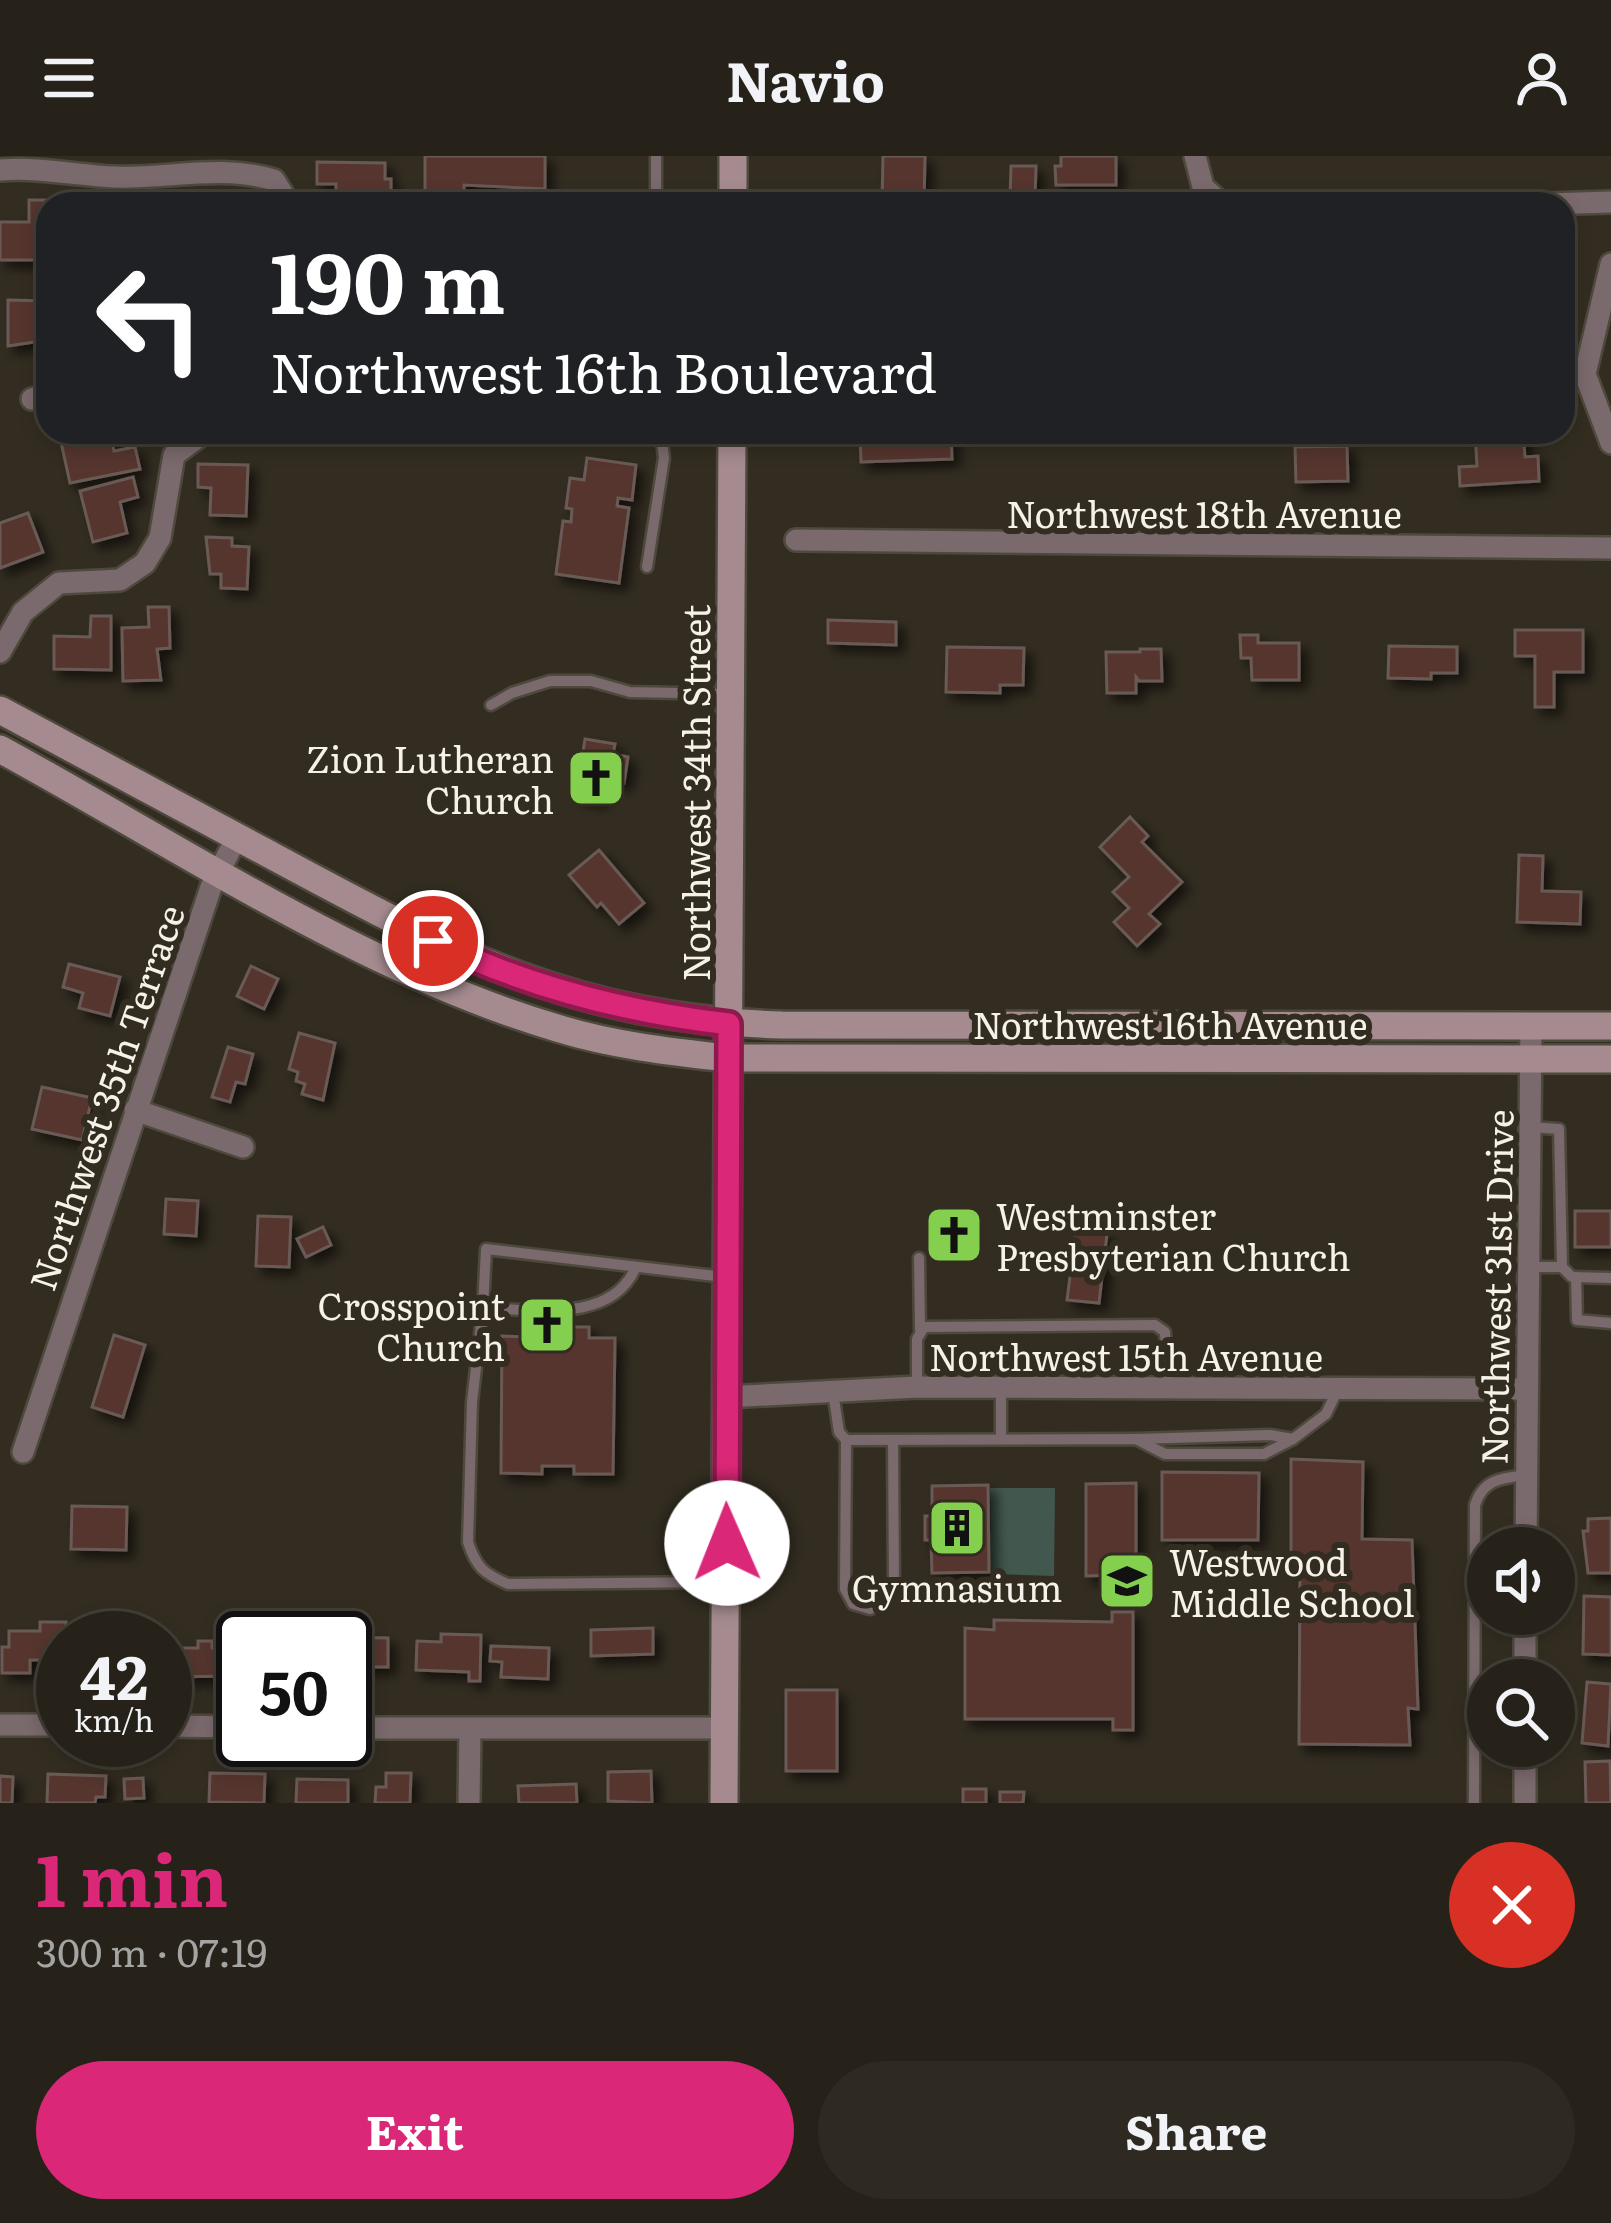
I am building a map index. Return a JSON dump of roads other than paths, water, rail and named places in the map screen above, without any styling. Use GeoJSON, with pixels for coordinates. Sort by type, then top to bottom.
{"type":"FeatureCollection","features":[{"type":"Feature","properties":{"kind":"main road"},"geometry":{"type":"LineString","coordinates":[[733,156],[733,192]]}},
{"type":"Feature","properties":{"kind":"main road","name":"Northwest 34th Street"},"geometry":{"type":"LineString","coordinates":[[724,1803],[732,444]]}},
{"type":"Feature","properties":{"kind":"main road","name":"Northwest 16th Avenue"},"geometry":{"type":"LineString","coordinates":[[0,710],[407,928],[513,976],[630,1010],[729,1024],[1611,1026]]}},
{"type":"Feature","properties":{"kind":"main road","name":"Northwest 16th Avenue"},"geometry":{"type":"LineString","coordinates":[[0,749],[217,872],[390,962],[493,1006],[620,1044],[728,1058],[1611,1059]]}},
{"type":"Feature","properties":{"kind":"main road"},"geometry":{"type":"LineString","coordinates":[[1151,1027],[1153,1059]]}},
{"type":"Feature","properties":{"kind":"street"},"geometry":{"type":"LineString","coordinates":[[1195,156],[1197,173],[1211,192]]}},
{"type":"Feature","properties":{"kind":"street"},"geometry":{"type":"LineString","coordinates":[[0,170],[39,167],[113,177],[244,171],[274,180],[282,192]]}},
{"type":"Feature","properties":{"kind":"street"},"geometry":{"type":"LineString","coordinates":[[1575,203],[1611,202]]}},
{"type":"Feature","properties":{"kind":"street"},"geometry":{"type":"LineString","coordinates":[[1611,264],[1585,374],[1611,443]]}},
{"type":"Feature","properties":{"kind":"street"},"geometry":{"type":"LineString","coordinates":[[0,652],[22,612],[59,583],[120,580],[145,563],[160,538],[174,455],[189,444]]}},
{"type":"Feature","properties":{"kind":"street","name":"Northwest 18th Avenue"},"geometry":{"type":"LineString","coordinates":[[796,540],[1611,548]]}},
{"type":"Feature","properties":{"kind":"street","name":"Northwest 35th Terrace"},"geometry":{"type":"LineString","coordinates":[[23,1452],[217,872],[237,837]]}},
{"type":"Feature","properties":{"kind":"street","name":"Northwest 31st Drive"},"geometry":{"type":"LineString","coordinates":[[1526,1527],[1531,1026]]}},
{"type":"Feature","properties":{"kind":"street"},"geometry":{"type":"LineString","coordinates":[[135,1110],[243,1147]]}},
{"type":"Feature","properties":{"kind":"street","name":"Northwest 15th Avenue"},"geometry":{"type":"LineString","coordinates":[[727,1397],[916,1387],[1526,1389]]}},
{"type":"Feature","properties":{"kind":"street"},"geometry":{"type":"LineString","coordinates":[[0,1725],[36,1726]]}},
{"type":"Feature","properties":{"kind":"street"},"geometry":{"type":"LineString","coordinates":[[372,1728],[724,1728]]}},
{"type":"Feature","properties":{"kind":"street"},"geometry":{"type":"LineString","coordinates":[[469,1803],[470,1729]]}},
{"type":"Feature","properties":{"kind":"street"},"geometry":{"type":"LineString","coordinates":[[1525,1767],[1525,1803]]}},
{"type":"Feature","properties":{"kind":"lane"},"geometry":{"type":"LineString","coordinates":[[656,156],[656,192]]}},
{"type":"Feature","properties":{"kind":"lane"},"geometry":{"type":"LineString","coordinates":[[647,567],[662,444]]}},
{"type":"Feature","properties":{"kind":"lane"},"geometry":{"type":"LineString","coordinates":[[491,705],[550,681],[591,681],[630,692],[730,694]]}},
{"type":"Feature","properties":{"kind":"lane"},"geometry":{"type":"LineString","coordinates":[[1529,1126],[1559,1130],[1562,1267]]}},
{"type":"Feature","properties":{"kind":"lane"},"geometry":{"type":"LineString","coordinates":[[726,1582],[508,1584],[485,1575],[475,1564],[468,1542],[472,1402],[486,1249],[727,1278]]}},
{"type":"Feature","properties":{"kind":"lane"},"geometry":{"type":"LineString","coordinates":[[916,1387],[919,1258]]}},
{"type":"Feature","properties":{"kind":"lane"},"geometry":{"type":"LineString","coordinates":[[1528,1267],[1562,1267],[1576,1277],[1611,1278]]}},
{"type":"Feature","properties":{"kind":"lane"},"geometry":{"type":"LineString","coordinates":[[484,1309],[572,1310],[596,1304],[630,1281],[635,1269]]}},
{"type":"Feature","properties":{"kind":"lane"},"geometry":{"type":"LineString","coordinates":[[1576,1277],[1577,1320],[1611,1323]]}},
{"type":"Feature","properties":{"kind":"lane"},"geometry":{"type":"LineString","coordinates":[[920,1329],[1155,1325],[1166,1332],[1168,1388]]}},
{"type":"Feature","properties":{"kind":"lane"},"geometry":{"type":"LineString","coordinates":[[1001,1387],[1001,1439]]}},
{"type":"Feature","properties":{"kind":"lane"},"geometry":{"type":"LineString","coordinates":[[1136,1438],[1165,1454],[1264,1454],[1325,1414],[1339,1389]]}},
{"type":"Feature","properties":{"kind":"lane"},"geometry":{"type":"LineString","coordinates":[[833,1391],[839,1432],[846,1440],[845,1588],[853,1604],[870,1609],[886,1604],[893,1586],[893,1440]]}},
{"type":"Feature","properties":{"kind":"lane"},"geometry":{"type":"LineString","coordinates":[[846,1440],[1293,1439]]}},
{"type":"Feature","properties":{"kind":"lane"},"geometry":{"type":"LineString","coordinates":[[1474,1803],[1475,1504],[1479,1491],[1491,1481],[1526,1474]]}},
{"type":"Feature","properties":{"kind":"place","name":"Zion Lutheran Church"},"geometry":{"type":"Point","coordinates":[596,778]}},
{"type":"Feature","properties":{"kind":"place","name":"Westminster Presbyterian Church"},"geometry":{"type":"Point","coordinates":[954,1235]}},
{"type":"Feature","properties":{"kind":"place","name":"Crosspoint Church"},"geometry":{"type":"Point","coordinates":[547,1325]}},
{"type":"Feature","properties":{"kind":"place","name":"Gymnasium"},"geometry":{"type":"Point","coordinates":[957,1528]}},
{"type":"Feature","properties":{"kind":"place","name":"Westwood Middle School"},"geometry":{"type":"Point","coordinates":[1127,1581]}}]}
